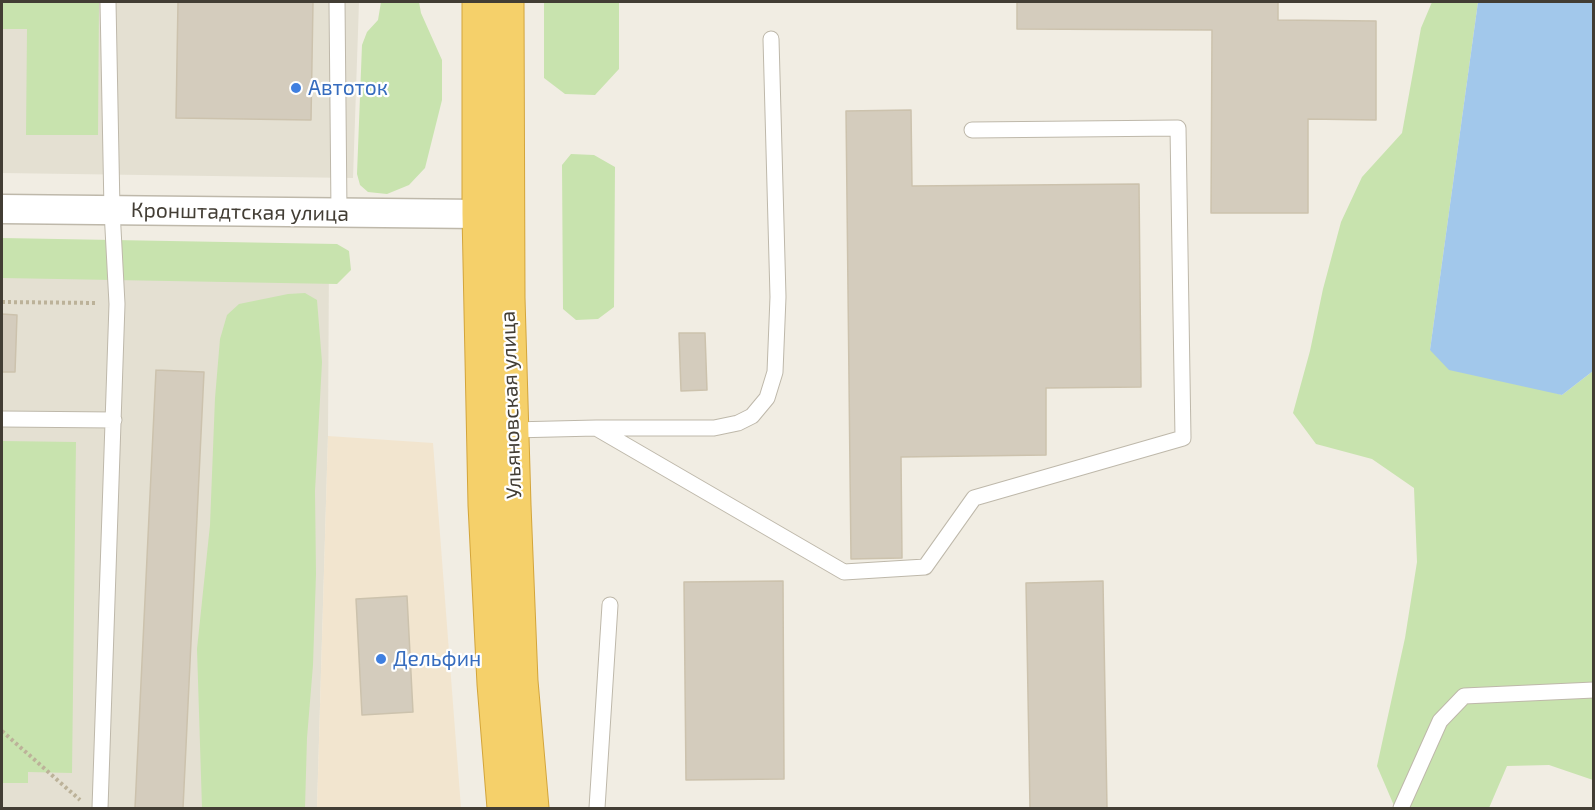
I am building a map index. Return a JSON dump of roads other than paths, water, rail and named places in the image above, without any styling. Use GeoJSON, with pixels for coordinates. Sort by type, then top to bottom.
{"type":"FeatureCollection","features":[{"type":"Feature","properties":{"kind":"highway","name":"Ульяновская улица"},"geometry":{"type":"LineString","coordinates":[[479,2],[493,215],[512,430],[526,805]]}},
{"type":"Feature","properties":{"kind":"highway","name":"Ульяновская улица"},"geometry":{"type":"LineString","coordinates":[[507,2],[493,215],[484,505],[494,684],[526,805]]}},
{"type":"Feature","properties":{"kind":"street","name":"Кронштадтская улица"},"geometry":{"type":"LineString","coordinates":[[2,209],[493,215]]}},
{"type":"Feature","properties":{"kind":"lane"},"geometry":{"type":"LineString","coordinates":[[100,808],[117,304],[112,210],[108,2]]}},
{"type":"Feature","properties":{"kind":"lane"},"geometry":{"type":"LineString","coordinates":[[337,2],[339,213]]}},
{"type":"Feature","properties":{"kind":"lane"},"geometry":{"type":"LineString","coordinates":[[512,430],[714,428],[738,423],[752,416],[767,398],[776,372],[778,297],[771,39]]}},
{"type":"Feature","properties":{"kind":"lane"},"geometry":{"type":"LineString","coordinates":[[596,428],[844,572],[925,567],[974,498],[1183,438],[1178,128],[972,130]]}},
{"type":"Feature","properties":{"kind":"lane"},"geometry":{"type":"LineString","coordinates":[[2,419],[114,420]]}},
{"type":"Feature","properties":{"kind":"lane"},"geometry":{"type":"LineString","coordinates":[[597,808],[610,605]]}},
{"type":"Feature","properties":{"kind":"lane"},"geometry":{"type":"LineString","coordinates":[[1401,808],[1440,721],[1464,696],[1593,690]]}},
{"type":"Feature","properties":{"kind":"water"},"geometry":{"type":"Polygon","coordinates":[[[1478,2],[1593,2],[1593,371],[1562,395],[1449,370],[1430,350],[1478,2]]]}},
{"type":"Feature","properties":{"kind":"place","name":"Автоток"},"geometry":{"type":"Point","coordinates":[296,88]}},
{"type":"Feature","properties":{"kind":"place","name":"Дельфин"},"geometry":{"type":"Point","coordinates":[381,659]}}]}
